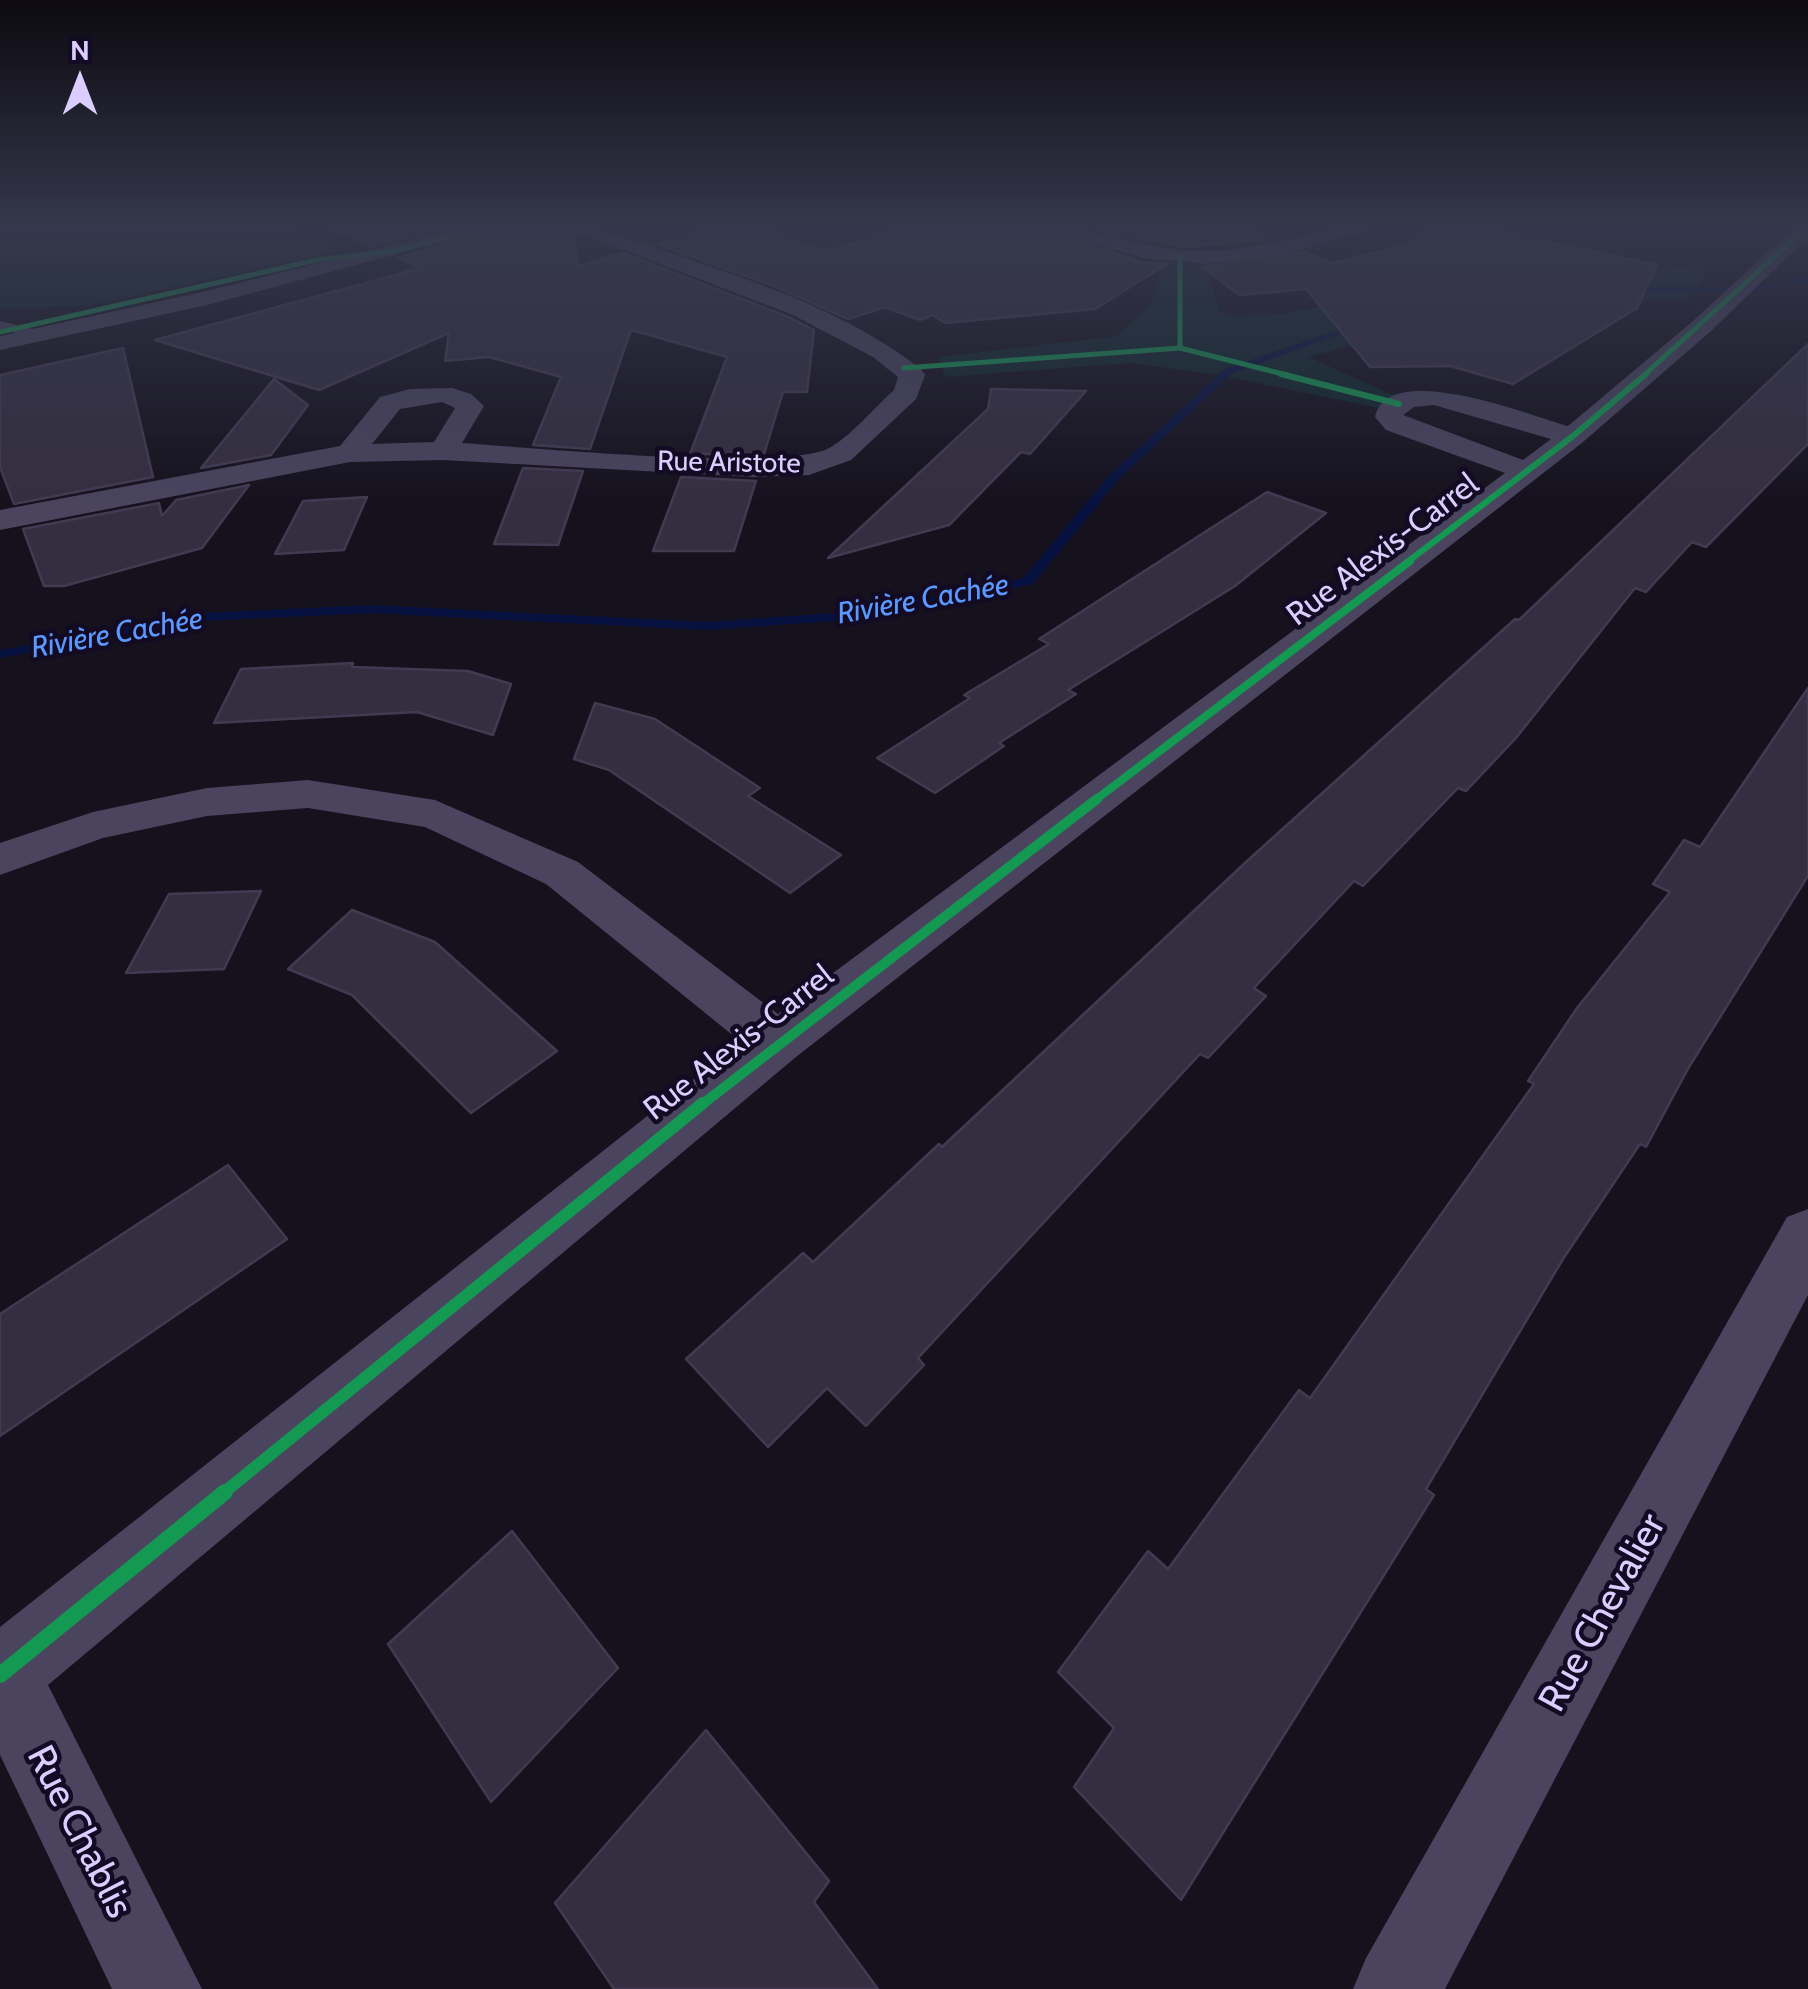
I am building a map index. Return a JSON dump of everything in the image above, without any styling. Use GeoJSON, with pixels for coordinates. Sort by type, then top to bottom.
{"type":"FeatureCollection","features":[{"type":"Feature","properties":{"kind":"street"},"geometry":{"type":"LineString","coordinates":[[0,344],[95,322]]}},
{"type":"Feature","properties":{"kind":"street","name":"Rue Aristote"},"geometry":{"type":"LineString","coordinates":[[0,520],[70,503],[350,453],[443,451],[754,468],[809,466],[840,454],[907,393],[912,376],[888,353],[825,322]]}},
{"type":"Feature","properties":{"kind":"street","name":"Rue Alexis-Carrel"},"geometry":{"type":"LineString","coordinates":[[0,1674],[778,1042],[1573,436],[1706,322]]}},
{"type":"Feature","properties":{"kind":"street"},"geometry":{"type":"LineString","coordinates":[[350,453],[390,403],[440,394],[461,397],[470,406],[443,451]]}},
{"type":"Feature","properties":{"kind":"street","name":"Rue Alexis-Carrel"},"geometry":{"type":"LineString","coordinates":[[1526,472],[1396,424],[1389,417],[1390,410],[1407,400],[1435,397],[1573,436]]}},
{"type":"Feature","properties":{"kind":"street"},"geometry":{"type":"LineString","coordinates":[[0,860],[93,826],[208,802],[308,794],[435,814],[562,873],[778,1042]]}},
{"type":"Feature","properties":{"kind":"street","name":"Rue Chevalier"},"geometry":{"type":"LineString","coordinates":[[1397,1989],[1808,1236]]}},
{"type":"Feature","properties":{"kind":"street","name":"Rue Chablis"},"geometry":{"type":"LineString","coordinates":[[0,1674],[158,1989]]}},
{"type":"Feature","properties":{"kind":"lane"},"geometry":{"type":"LineString","coordinates":[[0,325],[40,335]]}},
{"type":"Feature","properties":{"kind":"green space"},"geometry":{"type":"Polygon","coordinates":[[[1132,322],[1460,322],[1308,357],[1398,397],[1389,410],[1219,375],[1130,363],[946,377],[938,357],[1117,336],[1132,322]]]}},
{"type":"Feature","properties":{"kind":"building"},"geometry":{"type":"Polygon","coordinates":[[[222,322],[798,322],[814,330],[807,392],[783,392],[764,454],[690,454],[727,357],[631,330],[590,449],[533,445],[561,377],[489,357],[445,361],[449,333],[319,390],[155,340],[222,322]]]}},
{"type":"Feature","properties":{"kind":"building"},"geometry":{"type":"Polygon","coordinates":[[[1333,322],[1614,322],[1513,384],[1450,366],[1370,367],[1333,322]]]}},
{"type":"Feature","properties":{"kind":"building"},"geometry":{"type":"Polygon","coordinates":[[[1808,344],[1808,444],[1706,547],[1692,542],[1646,592],[1635,588],[1516,738],[1466,791],[1458,788],[1363,886],[1354,881],[1254,988],[1266,996],[1208,1058],[1200,1054],[918,1358],[924,1365],[866,1426],[827,1388],[768,1447],[686,1359],[803,1253],[813,1262],[939,1144],[942,1147],[1246,862],[1515,619],[1519,620],[1808,344]]]}},
{"type":"Feature","properties":{"kind":"building"},"geometry":{"type":"Polygon","coordinates":[[[123,348],[153,477],[14,504],[0,467],[0,375],[123,348]]]}},
{"type":"Feature","properties":{"kind":"building"},"geometry":{"type":"Polygon","coordinates":[[[274,379],[308,405],[271,455],[201,468],[274,379]]]}},
{"type":"Feature","properties":{"kind":"building"},"geometry":{"type":"Polygon","coordinates":[[[991,389],[1086,391],[1030,454],[1021,452],[949,525],[828,558],[988,409],[991,389]]]}},
{"type":"Feature","properties":{"kind":"building"},"geometry":{"type":"Polygon","coordinates":[[[523,468],[583,471],[558,545],[494,544],[523,468]]]}},
{"type":"Feature","properties":{"kind":"building"},"geometry":{"type":"Polygon","coordinates":[[[681,477],[756,481],[734,551],[653,551],[681,477]]]}},
{"type":"Feature","properties":{"kind":"building"},"geometry":{"type":"Polygon","coordinates":[[[249,485],[202,548],[64,586],[44,586],[23,529],[159,503],[162,516],[176,500],[249,485]]]}},
{"type":"Feature","properties":{"kind":"building"},"geometry":{"type":"Polygon","coordinates":[[[1267,492],[1326,513],[1235,586],[1068,690],[1076,694],[999,743],[1004,746],[935,793],[877,758],[970,698],[964,695],[1049,644],[1039,639],[1267,492]]]}},
{"type":"Feature","properties":{"kind":"building"},"geometry":{"type":"Polygon","coordinates":[[[367,497],[344,550],[275,554],[303,501],[367,497]]]}},
{"type":"Feature","properties":{"kind":"building"},"geometry":{"type":"Polygon","coordinates":[[[353,663],[352,667],[468,671],[511,684],[493,735],[417,712],[214,723],[241,669],[353,663]]]}},
{"type":"Feature","properties":{"kind":"building"},"geometry":{"type":"Polygon","coordinates":[[[1808,688],[1808,876],[1689,1067],[1646,1147],[1640,1144],[1563,1259],[1426,1489],[1434,1495],[1181,1900],[1074,1787],[1114,1728],[1058,1672],[1148,1551],[1168,1569],[1299,1390],[1310,1398],[1534,1084],[1528,1081],[1577,1008],[1670,892],[1653,884],[1684,840],[1700,847],[1808,688]]]}},
{"type":"Feature","properties":{"kind":"building"},"geometry":{"type":"Polygon","coordinates":[[[595,703],[655,719],[760,788],[748,796],[841,855],[790,893],[609,770],[574,759],[595,703]]]}},
{"type":"Feature","properties":{"kind":"building"},"geometry":{"type":"Polygon","coordinates":[[[261,891],[224,969],[126,973],[169,894],[261,891]]]}},
{"type":"Feature","properties":{"kind":"building"},"geometry":{"type":"Polygon","coordinates":[[[352,910],[435,942],[557,1051],[471,1113],[352,995],[288,969],[352,910]]]}},
{"type":"Feature","properties":{"kind":"building"},"geometry":{"type":"Polygon","coordinates":[[[228,1165],[287,1239],[0,1436],[0,1314],[228,1165]]]}},
{"type":"Feature","properties":{"kind":"building"},"geometry":{"type":"Polygon","coordinates":[[[512,1531],[618,1668],[491,1802],[388,1644],[512,1531]]]}},
{"type":"Feature","properties":{"kind":"building"},"geometry":{"type":"Polygon","coordinates":[[[706,1730],[829,1881],[814,1902],[878,1989],[614,1989],[555,1903],[706,1730]]]}},
{"type":"Feature","properties":{"kind":"waterway","name":"Rivière Cachée"},"geometry":{"type":"LineString","coordinates":[[0,654],[203,617],[371,609],[707,626],[875,614],[1028,581],[1115,476],[1229,371],[1366,323]]}},
{"type":"Feature","properties":{"kind":"cycle path"},"geometry":{"type":"LineString","coordinates":[[0,332],[45,322]]}},
{"type":"Feature","properties":{"kind":"cycle path"},"geometry":{"type":"LineString","coordinates":[[904,368],[1180,348],[1180,322]]}},
{"type":"Feature","properties":{"kind":"cycle path"},"geometry":{"type":"LineString","coordinates":[[0,1675],[778,1042],[1573,436],[1706,322]]}},
{"type":"Feature","properties":{"kind":"cycle path"},"geometry":{"type":"LineString","coordinates":[[1180,348],[1399,404]]}}]}
